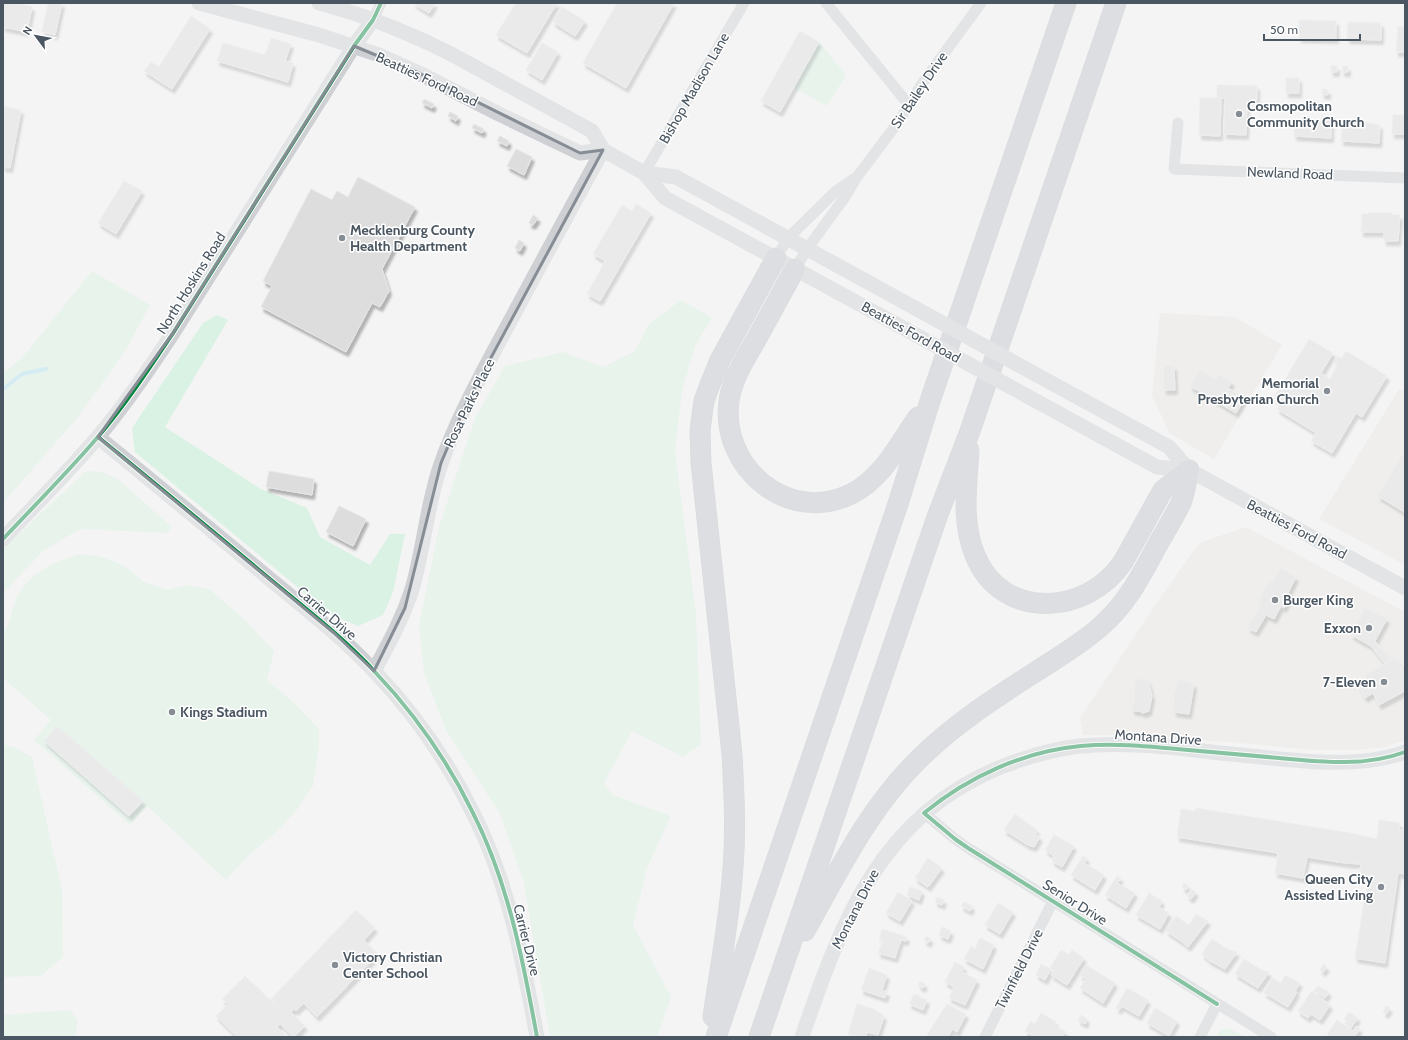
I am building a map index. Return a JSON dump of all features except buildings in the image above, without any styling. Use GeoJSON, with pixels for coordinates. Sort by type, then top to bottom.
{"type":"FeatureCollection","features":[{"type":"Feature","properties":{"kind":"highway"},"geometry":{"type":"LineString","coordinates":[[716,1037],[898,504],[930,401],[1066,3]]}},
{"type":"Feature","properties":{"kind":"highway"},"geometry":{"type":"LineString","coordinates":[[759,1037],[937,517],[970,431],[1116,3]]}},
{"type":"Feature","properties":{"kind":"highway"},"geometry":{"type":"LineString","coordinates":[[710,1037],[734,859],[734,792],[732,754],[701,463],[700,431],[704,401],[714,372],[776,258]]}},
{"type":"Feature","properties":{"kind":"highway"},"geometry":{"type":"LineString","coordinates":[[795,269],[739,370],[731,391],[728,415],[732,438],[741,459],[756,477],[775,493],[796,502],[819,504],[842,499],[863,488],[879,472],[930,401]]}},
{"type":"Feature","properties":{"kind":"highway"},"geometry":{"type":"LineString","coordinates":[[970,431],[966,516],[972,547],[981,567],[994,583],[1012,595],[1032,602],[1052,604],[1071,601],[1089,594],[1104,584],[1123,562],[1163,490],[1189,470]]}},
{"type":"Feature","properties":{"kind":"highway"},"geometry":{"type":"LineString","coordinates":[[779,978],[861,831],[874,811],[904,775],[937,742],[956,726],[993,699],[1092,634],[1121,605],[1136,584],[1181,502],[1189,470]]}},
{"type":"Feature","properties":{"kind":"street","name":"Beatties Ford Road"},"geometry":{"type":"LineString","coordinates":[[200,3],[354,46],[419,72],[499,114],[580,153],[603,150],[644,172],[676,177],[1169,447],[1189,470],[1405,588]]}},
{"type":"Feature","properties":{"kind":"street"},"geometry":{"type":"LineString","coordinates":[[319,3],[373,20],[453,54],[592,131],[603,150]]}},
{"type":"Feature","properties":{"kind":"street"},"geometry":{"type":"LineString","coordinates":[[373,20],[381,3]]}},
{"type":"Feature","properties":{"kind":"street","name":"Bishop Madison Lane"},"geometry":{"type":"LineString","coordinates":[[644,172],[744,3]]}},
{"type":"Feature","properties":{"kind":"street"},"geometry":{"type":"LineString","coordinates":[[826,3],[909,105]]}},
{"type":"Feature","properties":{"kind":"street","name":"Sir Bailey Drive"},"geometry":{"type":"LineString","coordinates":[[795,269],[807,249],[845,198],[857,177],[899,121],[921,85],[981,3]]}},
{"type":"Feature","properties":{"kind":"street","name":"North Hoskins Road"},"geometry":{"type":"LineString","coordinates":[[3,539],[98,437],[130,394],[173,333],[354,46],[373,20]]}},
{"type":"Feature","properties":{"kind":"street","name":"Newland Road"},"geometry":{"type":"LineString","coordinates":[[1178,123],[1174,169],[1405,178]]}},
{"type":"Feature","properties":{"kind":"street","name":"Rosa Parks Place"},"geometry":{"type":"LineString","coordinates":[[374,671],[396,628],[413,587],[431,497],[441,463],[452,434],[481,375],[603,150]]}},
{"type":"Feature","properties":{"kind":"street","name":"Beatties Ford Road"},"geometry":{"type":"LineString","coordinates":[[644,172],[665,198],[1157,467],[1189,470]]}},
{"type":"Feature","properties":{"kind":"street","name":"Sir Bailey Drive"},"geometry":{"type":"LineString","coordinates":[[776,258],[788,238],[836,191],[857,177]]}},
{"type":"Feature","properties":{"kind":"street","name":"Carrier Drive"},"geometry":{"type":"LineString","coordinates":[[98,437],[322,623],[374,671],[431,740],[460,788],[486,840],[498,871],[520,950],[537,1037]]}},
{"type":"Feature","properties":{"kind":"street","name":"Montana Drive"},"geometry":{"type":"LineString","coordinates":[[802,1037],[817,994],[844,927],[865,886],[884,856],[896,841],[924,813],[958,788],[995,769],[1039,754],[1079,746],[1122,745],[1338,762],[1358,762],[1405,752]]}},
{"type":"Feature","properties":{"kind":"street","name":"Senior Drive"},"geometry":{"type":"LineString","coordinates":[[924,813],[954,838],[1271,1037]]}},
{"type":"Feature","properties":{"kind":"street","name":"Twinfield Drive"},"geometry":{"type":"LineString","coordinates":[[984,1037],[1053,901]]}},
{"type":"Feature","properties":{"kind":"street"},"geometry":{"type":"LineString","coordinates":[[1200,1037],[1217,1004]]}},
{"type":"Feature","properties":{"kind":"highlighted area"},"geometry":{"type":"Polygon","coordinates":[[[354,46],[419,73],[580,153],[603,150],[466,404],[441,463],[405,608],[374,671],[334,633],[98,437],[173,333],[354,46]]]}},
{"type":"Feature","properties":{"kind":"shaded area"},"geometry":{"type":"Polygon","coordinates":[[[1160,313],[1235,317],[1282,345],[1214,459],[1170,434],[1152,396],[1160,313]]]}},
{"type":"Feature","properties":{"kind":"shaded area"},"geometry":{"type":"Polygon","coordinates":[[[1399,389],[1405,392],[1405,565],[1319,519],[1399,389]]]}},
{"type":"Feature","properties":{"kind":"shaded area"},"geometry":{"type":"Polygon","coordinates":[[[1246,527],[1405,612],[1405,740],[1386,747],[1356,750],[1314,750],[1228,742],[1113,735],[1083,735],[1080,718],[1151,611],[1199,543],[1246,527]]]}},
{"type":"Feature","properties":{"kind":"green space"},"geometry":{"type":"Polygon","coordinates":[[[819,42],[846,75],[827,106],[794,88],[819,42]]]}},
{"type":"Feature","properties":{"kind":"green space"},"geometry":{"type":"Polygon","coordinates":[[[92,271],[150,305],[126,350],[78,417],[3,503],[3,373],[22,358],[92,271]]]}},
{"type":"Feature","properties":{"kind":"green space"},"geometry":{"type":"Polygon","coordinates":[[[681,300],[712,318],[696,344],[682,390],[675,452],[696,614],[701,744],[683,757],[632,731],[604,783],[613,795],[671,816],[647,868],[633,925],[671,997],[657,1037],[550,1037],[524,883],[500,814],[446,730],[424,673],[419,625],[439,527],[475,418],[505,366],[563,352],[603,367],[635,351],[649,324],[681,300]]]}},
{"type":"Feature","properties":{"kind":"green space"},"geometry":{"type":"Polygon","coordinates":[[[217,315],[228,320],[165,427],[259,488],[307,508],[320,537],[370,565],[390,534],[405,534],[393,592],[383,615],[358,626],[330,614],[135,452],[132,428],[203,323],[217,315]]]}},
{"type":"Feature","properties":{"kind":"green space"},"geometry":{"type":"Polygon","coordinates":[[[86,471],[103,472],[119,480],[172,527],[167,533],[80,529],[43,551],[3,593],[3,549],[86,471]]]}},
{"type":"Feature","properties":{"kind":"green space","name":"Kings Stadium"},"geometry":{"type":"Polygon","coordinates":[[[79,554],[98,556],[113,561],[126,567],[144,582],[167,590],[187,585],[209,589],[243,618],[274,651],[267,680],[294,703],[319,729],[319,747],[313,786],[296,811],[275,833],[249,855],[226,880],[147,806],[130,825],[34,740],[51,720],[3,678],[3,633],[8,626],[14,604],[19,594],[32,577],[40,571],[59,561],[79,554]]]}},
{"type":"Feature","properties":{"kind":"green space"},"geometry":{"type":"Polygon","coordinates":[[[3,744],[16,748],[32,757],[62,890],[63,957],[41,976],[3,977],[3,744]]]}},
{"type":"Feature","properties":{"kind":"green space"},"geometry":{"type":"Polygon","coordinates":[[[70,1010],[78,1020],[75,1037],[3,1037],[3,1015],[70,1010]]]}},
{"type":"Feature","properties":{"kind":"green space"},"geometry":{"type":"Polygon","coordinates":[[[1228,1028],[1246,1037],[1216,1037],[1220,1030],[1228,1028]]]}},
{"type":"Feature","properties":{"kind":"waterway"},"geometry":{"type":"LineString","coordinates":[[3,389],[22,374],[46,369]]}},
{"type":"Feature","properties":{"kind":"cycle path"},"geometry":{"type":"LineString","coordinates":[[3,539],[86,451],[136,387],[173,333],[354,46],[373,20],[381,3]]}},
{"type":"Feature","properties":{"kind":"cycle path"},"geometry":{"type":"LineString","coordinates":[[98,437],[335,634],[375,672],[403,704],[429,738],[441,755],[472,811],[485,838],[495,865],[513,921],[537,1037]]}},
{"type":"Feature","properties":{"kind":"cycle path"},"geometry":{"type":"LineString","coordinates":[[1217,1004],[968,848],[924,813],[959,788],[998,768],[1039,754],[1081,746],[1141,746],[1327,762],[1359,762],[1390,757],[1405,752]]}},
{"type":"Feature","properties":{"kind":"place","name":"Cosmopolitan Community Church"},"geometry":{"type":"Point","coordinates":[1239,114]}},
{"type":"Feature","properties":{"kind":"place","name":"Mecklenburg County Health Department"},"geometry":{"type":"Point","coordinates":[342,238]}},
{"type":"Feature","properties":{"kind":"place","name":"Memorial Presbyterian Church"},"geometry":{"type":"Point","coordinates":[1327,391]}},
{"type":"Feature","properties":{"kind":"place","name":"Burger King"},"geometry":{"type":"Point","coordinates":[1275,600]}},
{"type":"Feature","properties":{"kind":"place","name":"Exxon"},"geometry":{"type":"Point","coordinates":[1369,628]}},
{"type":"Feature","properties":{"kind":"place","name":"7-Eleven"},"geometry":{"type":"Point","coordinates":[1384,682]}},
{"type":"Feature","properties":{"kind":"place","name":"Kings Stadium"},"geometry":{"type":"Point","coordinates":[172,712]}},
{"type":"Feature","properties":{"kind":"place","name":"Queen City Assisted Living"},"geometry":{"type":"Point","coordinates":[1381,887]}},
{"type":"Feature","properties":{"kind":"place","name":"Victory Christian Center School"},"geometry":{"type":"Point","coordinates":[335,965]}}]}
